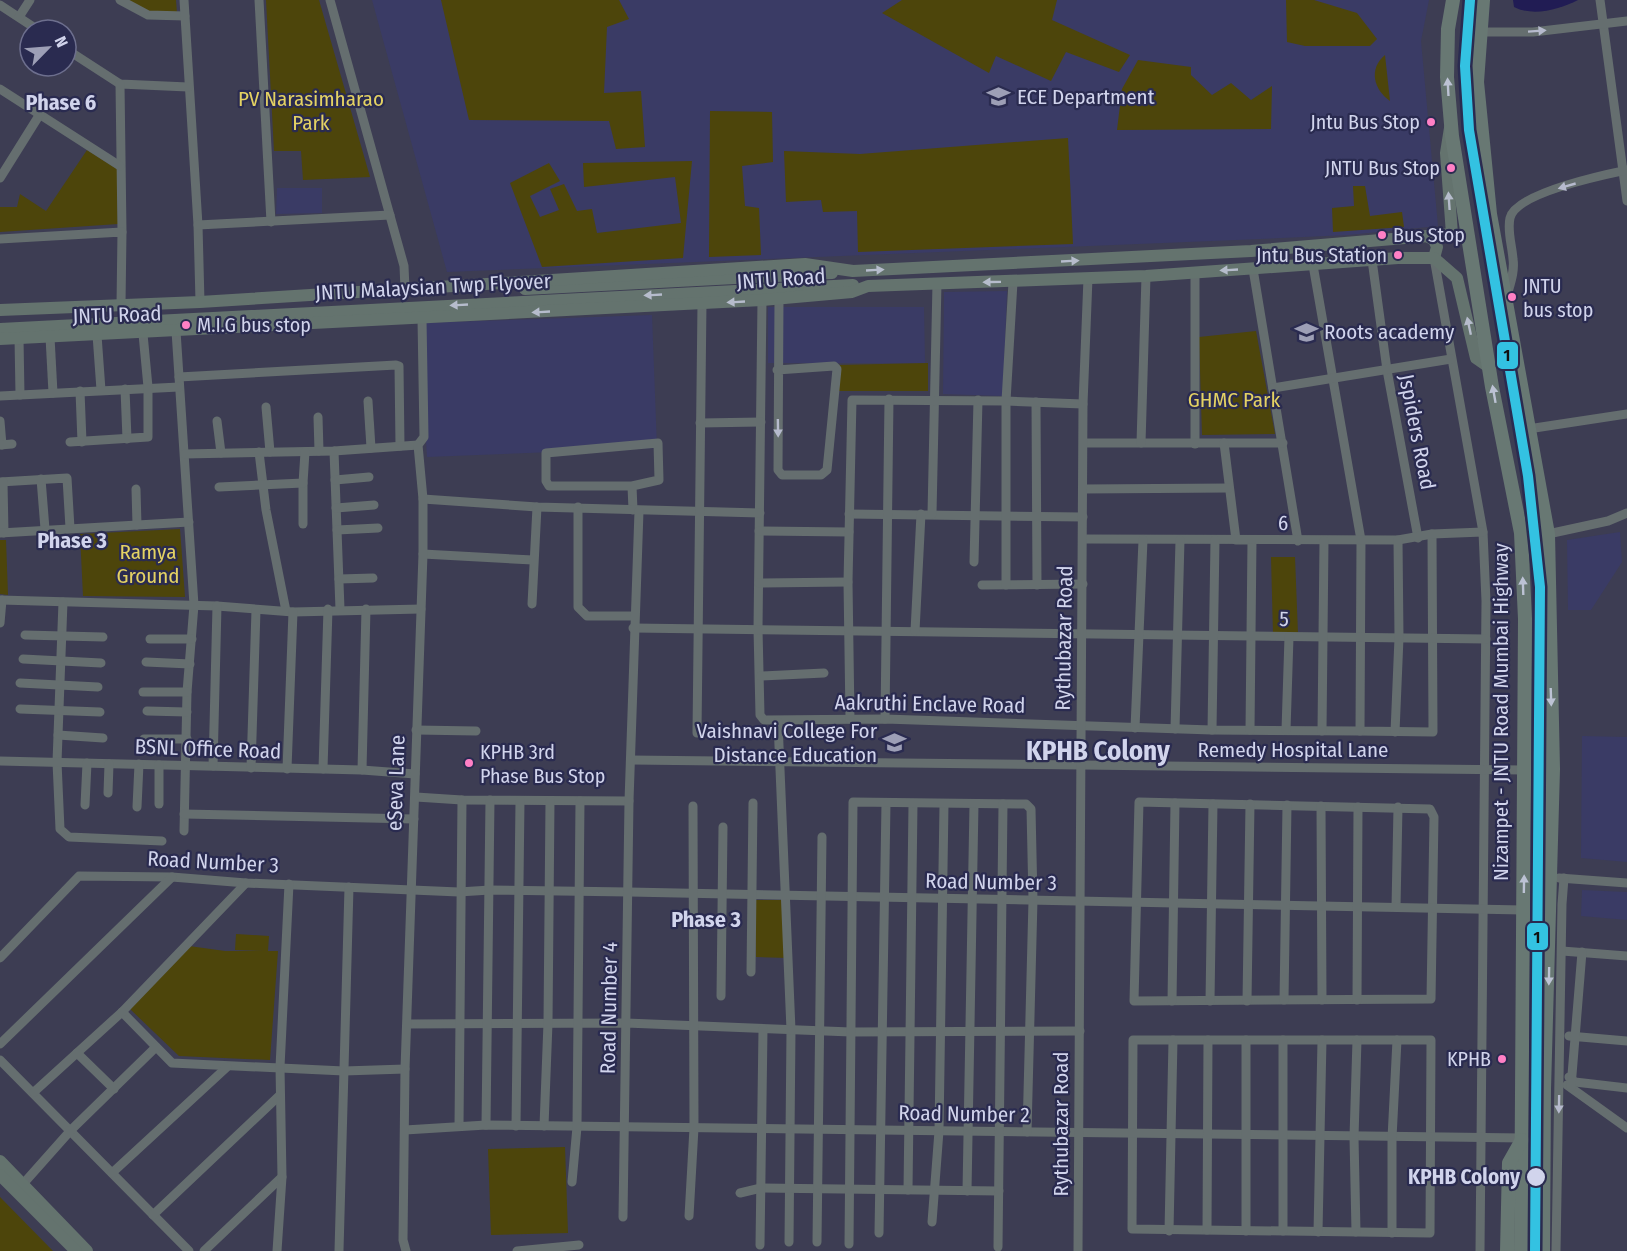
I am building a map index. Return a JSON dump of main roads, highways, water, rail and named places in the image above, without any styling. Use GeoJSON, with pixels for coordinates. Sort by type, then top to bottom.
{"type":"FeatureCollection","features":[{"type":"Feature","properties":{"kind":"highway","name":"Nizampet - JNTU Road Mumbai Highway"},"geometry":{"type":"LineString","coordinates":[[1453,0],[1448,29],[1451,127],[1489,367],[1521,533],[1525,620],[1521,1251]]}},
{"type":"Feature","properties":{"kind":"highway"},"geometry":{"type":"LineString","coordinates":[[1483,0],[1479,32],[1478,93],[1490,214],[1548,534],[1557,878],[1544,1089],[1543,1251]]}},
{"type":"Feature","properties":{"kind":"highway"},"geometry":{"type":"LineString","coordinates":[[1525,620],[1540,621],[1549,614]]}},
{"type":"Feature","properties":{"kind":"highway"},"geometry":{"type":"LineString","coordinates":[[1525,642],[1539,640],[1550,647]]}},
{"type":"Feature","properties":{"kind":"highway"},"geometry":{"type":"LineString","coordinates":[[1507,1251],[1509,1163],[1523,1138]]}},
{"type":"Feature","properties":{"kind":"main road","name":"JNTU Road"},"geometry":{"type":"LineString","coordinates":[[1,312],[200,302],[805,264],[853,271],[1291,247],[1452,234],[1446,153],[1451,127]]}},
{"type":"Feature","properties":{"kind":"main road"},"geometry":{"type":"LineString","coordinates":[[1427,236],[1434,240],[1437,247],[1434,258],[1457,278],[1476,358],[1489,367]]}},
{"type":"Feature","properties":{"kind":"main road"},"geometry":{"type":"LineString","coordinates":[[1291,247],[1292,266]]}},
{"type":"Feature","properties":{"kind":"main road","name":"JNTU Road"},"geometry":{"type":"LineString","coordinates":[[1,336],[19,338],[143,334],[422,319],[779,299],[852,292],[868,285],[1146,276],[1372,260],[1434,258]]}},
{"type":"Feature","properties":{"kind":"main road","name":"JNTU Malaysian Twp Flyover"},"geometry":{"type":"LineString","coordinates":[[1,312],[853,271]]}},
{"type":"Feature","properties":{"kind":"main road","name":"JNTU Malaysian Twp Flyover"},"geometry":{"type":"LineString","coordinates":[[1,336],[868,285]]}},
{"type":"Feature","properties":{"kind":"main road"},"geometry":{"type":"LineString","coordinates":[[1,312],[1,336]]}},
{"type":"Feature","properties":{"kind":"main road"},"geometry":{"type":"LineString","coordinates":[[0,1161],[87,1251]]}},
{"type":"Feature","properties":{"kind":"main road"},"geometry":{"type":"LineString","coordinates":[[0,1174],[76,1251]]}},
{"type":"Feature","properties":{"kind":"place","name":"ECE Department"},"geometry":{"type":"Point","coordinates":[999,97]}},
{"type":"Feature","properties":{"kind":"place","name":"Jntu Bus Stop"},"geometry":{"type":"Point","coordinates":[1431,122]}},
{"type":"Feature","properties":{"kind":"place","name":"JNTU Bus Stop"},"geometry":{"type":"Point","coordinates":[1451,168]}},
{"type":"Feature","properties":{"kind":"place","name":"Bus Stop"},"geometry":{"type":"Point","coordinates":[1382,235]}},
{"type":"Feature","properties":{"kind":"place","name":"Jntu Bus Station"},"geometry":{"type":"Point","coordinates":[1398,255]}},
{"type":"Feature","properties":{"kind":"place","name":"JNTU bus stop"},"geometry":{"type":"Point","coordinates":[1512,297]}},
{"type":"Feature","properties":{"kind":"place","name":"M.I.G bus stop"},"geometry":{"type":"Point","coordinates":[186,325]}},
{"type":"Feature","properties":{"kind":"place","name":"Roots academy"},"geometry":{"type":"Point","coordinates":[1306,332]}},
{"type":"Feature","properties":{"kind":"place","name":"Vaishnavi College For Distance Education"},"geometry":{"type":"Point","coordinates":[895,743]}},
{"type":"Feature","properties":{"kind":"place","name":"KPHB 3rd Phase Bus Stop"},"geometry":{"type":"Point","coordinates":[469,763]}},
{"type":"Feature","properties":{"kind":"place","name":"KPHB"},"geometry":{"type":"Point","coordinates":[1502,1059]}},
{"type":"Feature","properties":{"kind":"place","name":"KPHB Colony"},"geometry":{"type":"Point","coordinates":[1536,1177]}},
{"type":"Feature","properties":{"kind":"district","name":"Phase 6"},"geometry":{"type":"Point","coordinates":[61,102]}},
{"type":"Feature","properties":{"kind":"district","name":"Phase 3"},"geometry":{"type":"Point","coordinates":[72,540]}},
{"type":"Feature","properties":{"kind":"district","name":"KPHB Colony"},"geometry":{"type":"Point","coordinates":[1098,751]}},
{"type":"Feature","properties":{"kind":"district","name":"Phase 3"},"geometry":{"type":"Point","coordinates":[706,919]}},
{"type":"Feature","properties":{"kind":"park label","name":"PV Narasimharao Park"},"geometry":{"type":"Point","coordinates":[311,111]}},
{"type":"Feature","properties":{"kind":"park label","name":"GHMC Park"},"geometry":{"type":"Point","coordinates":[1234,400]}},
{"type":"Feature","properties":{"kind":"park label","name":"Ramya Ground"},"geometry":{"type":"Point","coordinates":[148,564]}}]}
